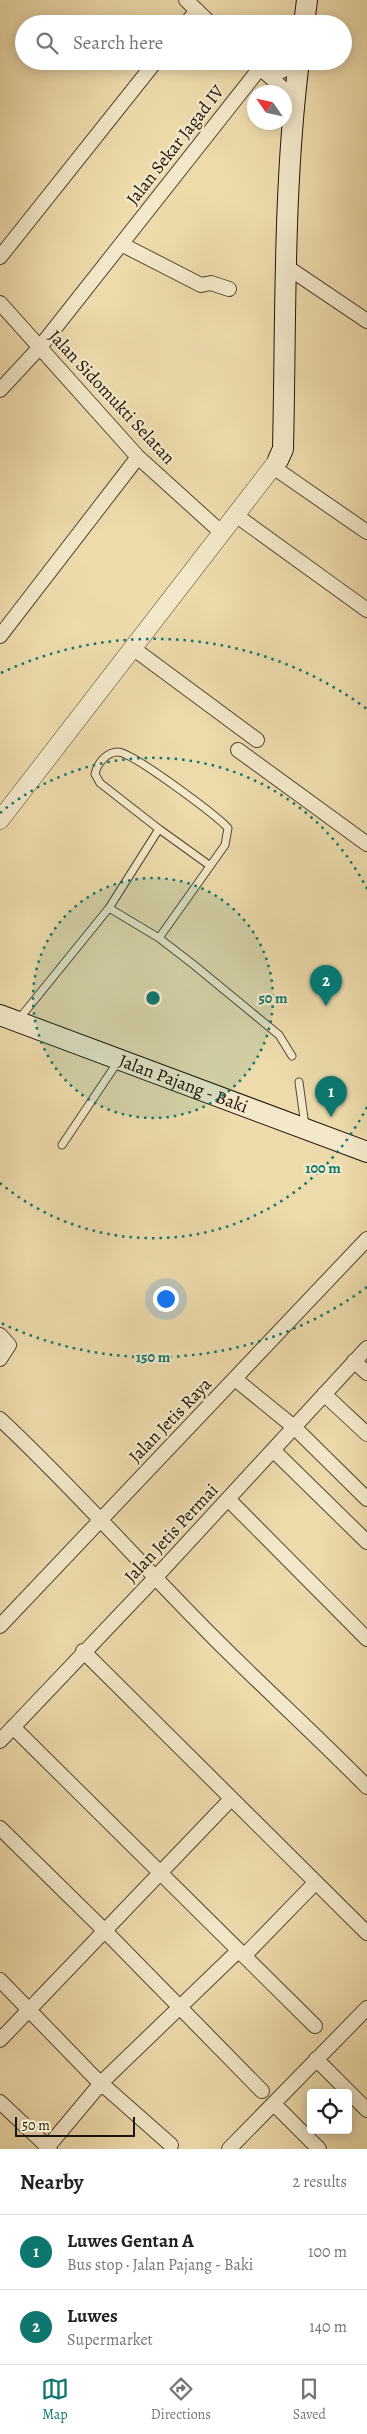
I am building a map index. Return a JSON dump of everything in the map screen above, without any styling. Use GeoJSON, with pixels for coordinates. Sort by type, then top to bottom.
{"type":"FeatureCollection","features":[{"type":"Feature","properties":{"kind":"main road"},"geometry":{"type":"LineString","coordinates":[[305,15],[307,0]]}},
{"type":"Feature","properties":{"kind":"main road"},"geometry":{"type":"LineString","coordinates":[[276,464],[283,449],[294,99],[298,70]]}},
{"type":"Feature","properties":{"kind":"main road","name":"Jalan Pajang - Baki"},"geometry":{"type":"LineString","coordinates":[[8,1018],[367,1152]]}},
{"type":"Feature","properties":{"kind":"street"},"geometry":{"type":"LineString","coordinates":[[192,5],[202,15]]}},
{"type":"Feature","properties":{"kind":"street"},"geometry":{"type":"LineString","coordinates":[[0,257],[149,70]]}},
{"type":"Feature","properties":{"kind":"street","name":"Jalan Sekar Jagad IV"},"geometry":{"type":"LineString","coordinates":[[0,390],[40,347],[258,70]]}},
{"type":"Feature","properties":{"kind":"street"},"geometry":{"type":"LineString","coordinates":[[262,70],[294,99]]}},
{"type":"Feature","properties":{"kind":"street"},"geometry":{"type":"LineString","coordinates":[[121,244],[201,285],[211,283],[229,289]]}},
{"type":"Feature","properties":{"kind":"street"},"geometry":{"type":"LineString","coordinates":[[288,267],[367,321]]}},
{"type":"Feature","properties":{"kind":"street","name":"Jalan Sidomukti Selatan"},"geometry":{"type":"LineString","coordinates":[[0,303],[138,457],[222,533]]}},
{"type":"Feature","properties":{"kind":"street"},"geometry":{"type":"LineString","coordinates":[[0,636],[138,457]]}},
{"type":"Feature","properties":{"kind":"street"},"geometry":{"type":"LineString","coordinates":[[0,820],[222,533],[240,518],[276,464],[367,532]]}},
{"type":"Feature","properties":{"kind":"street"},"geometry":{"type":"LineString","coordinates":[[240,518],[367,610]]}},
{"type":"Feature","properties":{"kind":"street"},"geometry":{"type":"LineString","coordinates":[[134,648],[257,740]]}},
{"type":"Feature","properties":{"kind":"street"},"geometry":{"type":"LineString","coordinates":[[238,750],[367,844]]}},
{"type":"Feature","properties":{"kind":"street","name":"Jalan Jetis Raya"},"geometry":{"type":"LineString","coordinates":[[0,1626],[367,1239]]}},
{"type":"Feature","properties":{"kind":"street"},"geometry":{"type":"LineString","coordinates":[[0,1335],[9,1345],[0,1359]]}},
{"type":"Feature","properties":{"kind":"street","name":"Jalan Jetis Permai"},"geometry":{"type":"LineString","coordinates":[[0,1741],[83,1651],[155,1578],[367,1348]]}},
{"type":"Feature","properties":{"kind":"street"},"geometry":{"type":"LineString","coordinates":[[354,1361],[367,1373]]}},
{"type":"Feature","properties":{"kind":"street"},"geometry":{"type":"LineString","coordinates":[[235,1379],[294,1428],[367,1499]]}},
{"type":"Feature","properties":{"kind":"street"},"geometry":{"type":"LineString","coordinates":[[324,1394],[367,1434]]}},
{"type":"Feature","properties":{"kind":"street"},"geometry":{"type":"LineString","coordinates":[[0,1419],[66,1482],[155,1578],[367,1787]]}},
{"type":"Feature","properties":{"kind":"street"},"geometry":{"type":"LineString","coordinates":[[273,1450],[367,1542]]}},
{"type":"Feature","properties":{"kind":"street"},"geometry":{"type":"LineString","coordinates":[[228,1499],[367,1639]]}},
{"type":"Feature","properties":{"kind":"street"},"geometry":{"type":"LineString","coordinates":[[83,1651],[367,1933]]}},
{"type":"Feature","properties":{"kind":"street"},"geometry":{"type":"LineString","coordinates":[[13,1727],[315,2026]]}},
{"type":"Feature","properties":{"kind":"street"},"geometry":{"type":"LineString","coordinates":[[0,2040],[231,1799]]}},
{"type":"Feature","properties":{"kind":"street"},"geometry":{"type":"LineString","coordinates":[[0,1828],[105,1930],[262,2090]]}},
{"type":"Feature","properties":{"kind":"street"},"geometry":{"type":"LineString","coordinates":[[0,2102],[48,2148],[102,2082],[180,2007],[241,1954],[315,1883]]}},
{"type":"Feature","properties":{"kind":"street"},"geometry":{"type":"LineString","coordinates":[[0,1980],[102,2082],[171,2145]]}},
{"type":"Feature","properties":{"kind":"street"},"geometry":{"type":"LineString","coordinates":[[230,2149],[316,2058],[365,2013]]}},
{"type":"Feature","properties":{"kind":"street"},"geometry":{"type":"LineString","coordinates":[[316,2058],[367,2110]]}},
{"type":"Feature","properties":{"kind":"street"},"geometry":{"type":"LineString","coordinates":[[274,2104],[319,2149]]}},
{"type":"Feature","properties":{"kind":"lane"},"geometry":{"type":"LineString","coordinates":[[159,938],[225,845],[229,833],[228,828],[126,754],[112,752],[102,760],[95,774],[100,783],[209,865]]}},
{"type":"Feature","properties":{"kind":"lane"},"geometry":{"type":"LineString","coordinates":[[8,1018],[109,908],[159,829]]}},
{"type":"Feature","properties":{"kind":"lane"},"geometry":{"type":"LineString","coordinates":[[109,908],[159,938],[280,1035],[292,1056]]}},
{"type":"Feature","properties":{"kind":"lane"},"geometry":{"type":"LineString","coordinates":[[62,1145],[119,1060]]}},
{"type":"Feature","properties":{"kind":"lane"},"geometry":{"type":"LineString","coordinates":[[299,1082],[306,1128]]}},
{"type":"Feature","properties":{"kind":"place","name":"Luwes"},"geometry":{"type":"Point","coordinates":[326,1006]}},
{"type":"Feature","properties":{"kind":"place","name":"Luwes Gentan A"},"geometry":{"type":"Point","coordinates":[331,1117]}}]}
